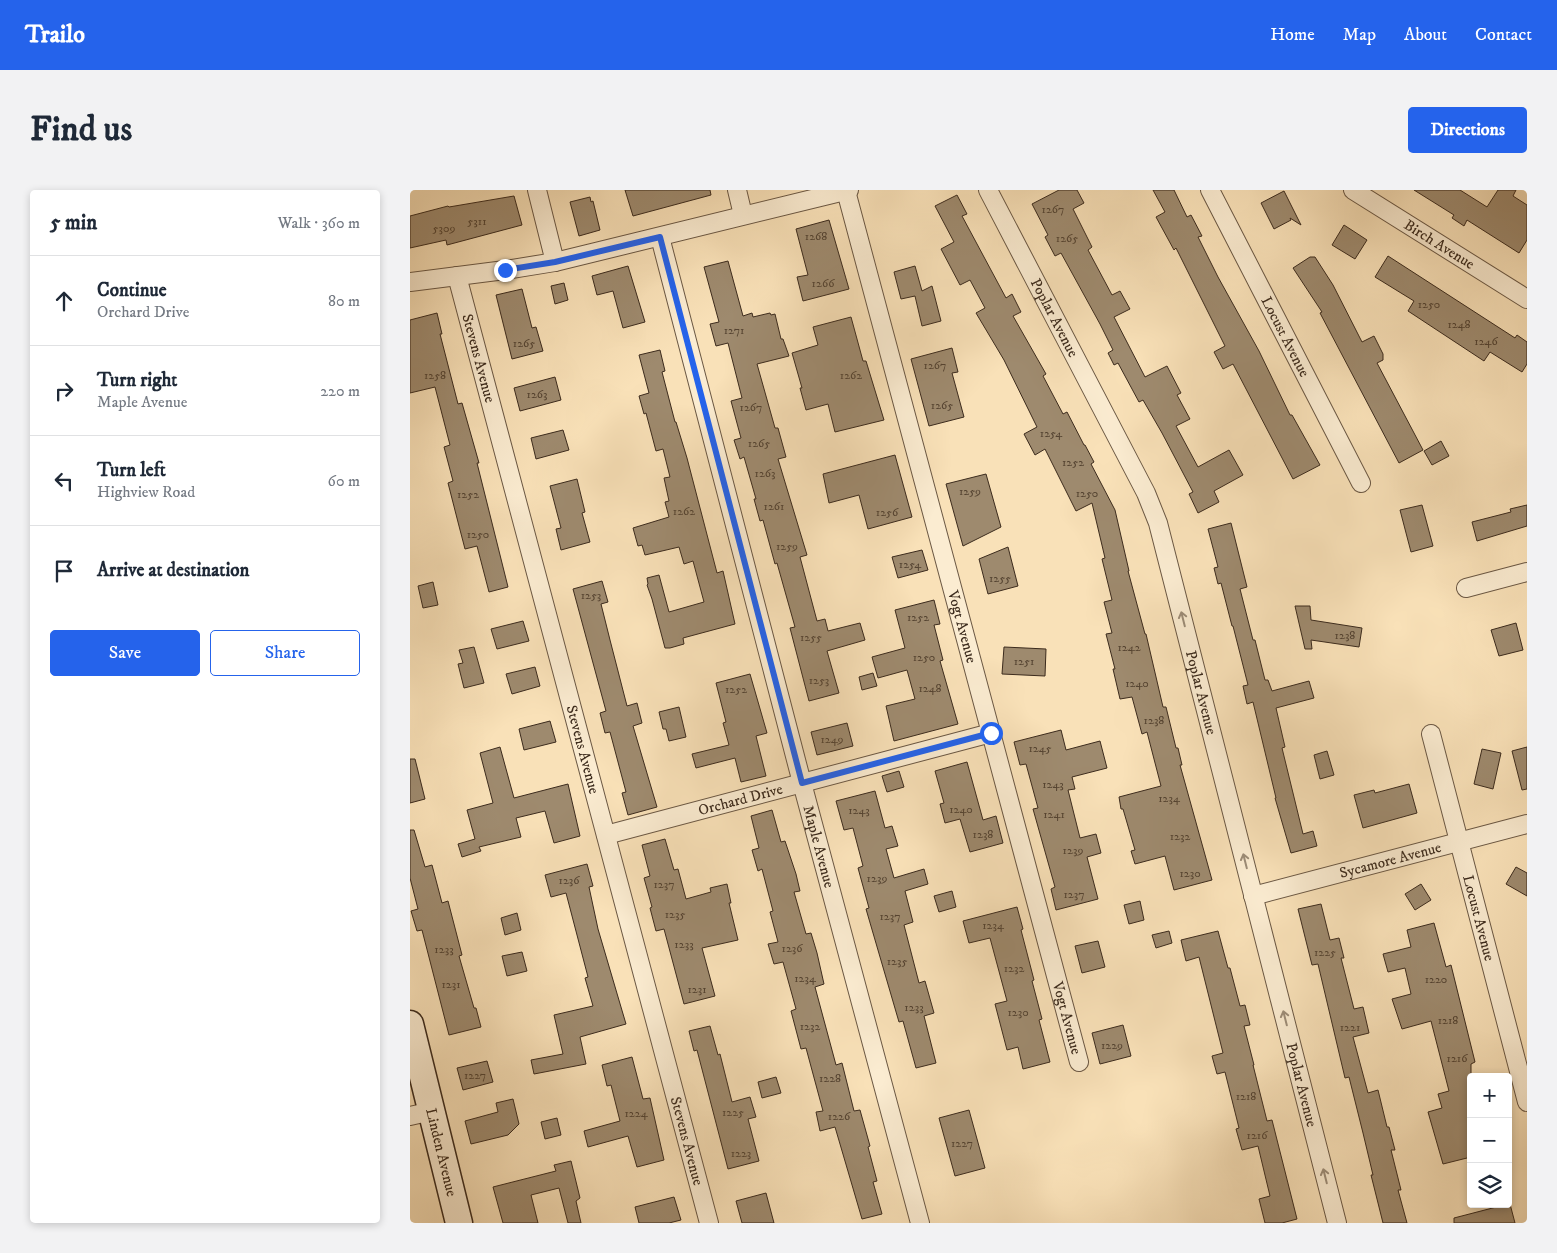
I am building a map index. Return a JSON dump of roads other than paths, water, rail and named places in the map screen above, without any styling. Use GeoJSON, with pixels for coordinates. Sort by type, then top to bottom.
{"type":"FeatureCollection","features":[{"type":"Feature","properties":{"kind":"street"},"geometry":{"type":"LineString","coordinates":[[537,190],[555,262]]}},
{"type":"Feature","properties":{"kind":"street"},"geometry":{"type":"LineString","coordinates":[[736,190],[743,215]]}},
{"type":"Feature","properties":{"kind":"street"},"geometry":{"type":"LineString","coordinates":[[410,282],[555,262],[848,190]]}},
{"type":"Feature","properties":{"kind":"street","name":"Vogt Avenue"},"geometry":{"type":"LineString","coordinates":[[848,190],[1079,1062]]}},
{"type":"Feature","properties":{"kind":"street","name":"Poplar Avenue"},"geometry":{"type":"LineString","coordinates":[[988,190],[1146,493],[1158,523],[1337,1223]]}},
{"type":"Feature","properties":{"kind":"street","name":"Locust Avenue"},"geometry":{"type":"LineString","coordinates":[[1210,190],[1361,483]]}},
{"type":"Feature","properties":{"kind":"street","name":"Birch Avenue"},"geometry":{"type":"LineString","coordinates":[[1353,190],[1527,299]]}},
{"type":"Feature","properties":{"kind":"street","name":"Maple Avenue"},"geometry":{"type":"LineString","coordinates":[[660,237],[802,783],[920,1223]]}},
{"type":"Feature","properties":{"kind":"street","name":"Stevens Avenue"},"geometry":{"type":"LineString","coordinates":[[457,276],[709,1223]]}},
{"type":"Feature","properties":{"kind":"street"},"geometry":{"type":"LineString","coordinates":[[1466,588],[1527,572]]}},
{"type":"Feature","properties":{"kind":"street","name":"Orchard Drive"},"geometry":{"type":"LineString","coordinates":[[606,835],[991,733]]}},
{"type":"Feature","properties":{"kind":"street","name":"Locust Avenue"},"geometry":{"type":"LineString","coordinates":[[1431,734],[1460,842],[1519,1039],[1527,1102]]}},
{"type":"Feature","properties":{"kind":"street","name":"Sycamore Avenue"},"geometry":{"type":"LineString","coordinates":[[1254,896],[1527,824]]}},
{"type":"Feature","properties":{"kind":"street","name":"Linden Avenue"},"geometry":{"type":"LineString","coordinates":[[410,1024],[421,1114],[460,1223]]}}]}
